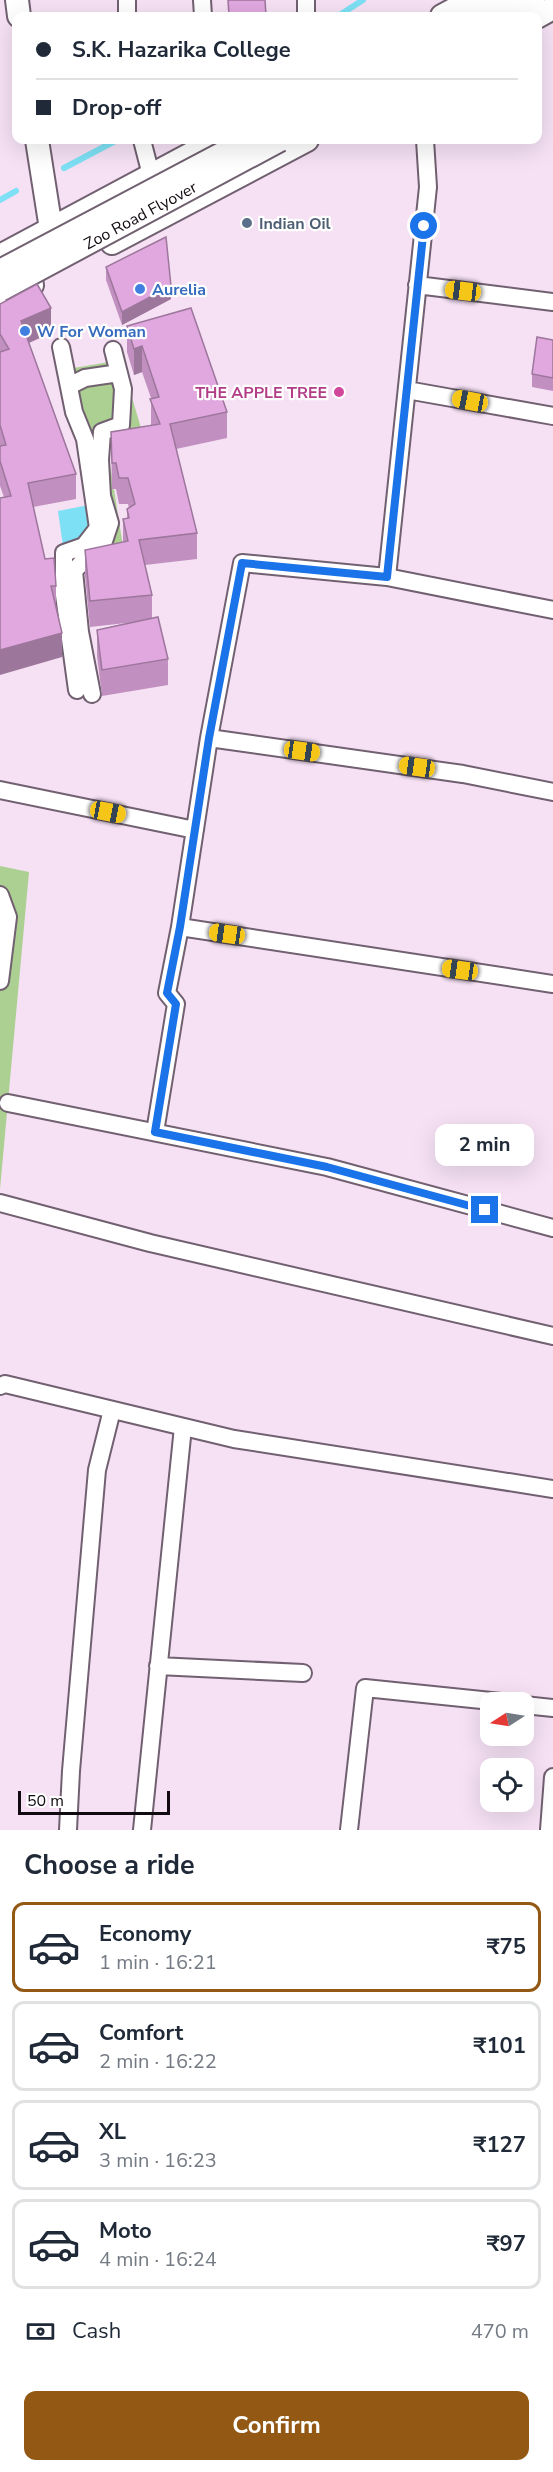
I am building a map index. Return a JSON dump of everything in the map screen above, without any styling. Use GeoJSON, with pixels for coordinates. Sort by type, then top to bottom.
{"type":"FeatureCollection","features":[{"type":"Feature","properties":{"kind":"main road"},"geometry":{"type":"LineString","coordinates":[[449,12],[471,0]]}},
{"type":"Feature","properties":{"kind":"main road"},"geometry":{"type":"LineString","coordinates":[[479,12],[501,0]]}},
{"type":"Feature","properties":{"kind":"main road"},"geometry":{"type":"LineString","coordinates":[[510,12],[533,0]]}},
{"type":"Feature","properties":{"kind":"main road"},"geometry":{"type":"LineString","coordinates":[[39,144],[51,229],[68,266]]}},
{"type":"Feature","properties":{"kind":"main road"},"geometry":{"type":"LineString","coordinates":[[0,256],[210,144]]}},
{"type":"Feature","properties":{"kind":"main road","name":"Zoo Road Flyover"},"geometry":{"type":"LineString","coordinates":[[0,271],[240,144]]}},
{"type":"Feature","properties":{"kind":"main road","name":"Zoo Road Flyover"},"geometry":{"type":"LineString","coordinates":[[0,290],[273,144]]}},
{"type":"Feature","properties":{"kind":"main road"},"geometry":{"type":"LineString","coordinates":[[0,303],[299,144]]}},
{"type":"Feature","properties":{"kind":"street"},"geometry":{"type":"LineString","coordinates":[[143,144],[151,176]]}},
{"type":"Feature","properties":{"kind":"street"},"geometry":{"type":"LineString","coordinates":[[387,577],[428,187],[425,144]]}},
{"type":"Feature","properties":{"kind":"street"},"geometry":{"type":"LineString","coordinates":[[417,285],[553,302]]}},
{"type":"Feature","properties":{"kind":"street"},"geometry":{"type":"LineString","coordinates":[[61,347],[74,412],[86,439],[98,528],[84,546],[64,553],[64,595],[85,692],[74,571],[88,556],[102,547],[110,523],[102,496],[100,460],[102,432],[121,424],[123,389],[112,350]]}},
{"type":"Feature","properties":{"kind":"street"},"geometry":{"type":"LineString","coordinates":[[69,386],[85,378],[119,373]]}},
{"type":"Feature","properties":{"kind":"street"},"geometry":{"type":"LineString","coordinates":[[407,390],[553,416]]}},
{"type":"Feature","properties":{"kind":"street"},"geometry":{"type":"LineString","coordinates":[[155,1132],[176,1004],[167,993],[180,927],[209,738],[242,563],[387,577],[552,604]]}},
{"type":"Feature","properties":{"kind":"street"},"geometry":{"type":"LineString","coordinates":[[209,738],[463,774],[553,792]]}},
{"type":"Feature","properties":{"kind":"street"},"geometry":{"type":"LineString","coordinates":[[0,790],[195,830]]}},
{"type":"Feature","properties":{"kind":"street"},"geometry":{"type":"LineString","coordinates":[[0,895],[8,917],[0,981]]}},
{"type":"Feature","properties":{"kind":"street"},"geometry":{"type":"LineString","coordinates":[[180,927],[553,984]]}},
{"type":"Feature","properties":{"kind":"street"},"geometry":{"type":"LineString","coordinates":[[8,1103],[327,1167],[553,1228]]}},
{"type":"Feature","properties":{"kind":"street"},"geometry":{"type":"LineString","coordinates":[[0,1203],[150,1243],[553,1336]]}},
{"type":"Feature","properties":{"kind":"street"},"geometry":{"type":"LineString","coordinates":[[0,1386],[5,1384],[234,1439],[553,1489]]}},
{"type":"Feature","properties":{"kind":"street"},"geometry":{"type":"LineString","coordinates":[[68,1830],[97,1470],[112,1410]]}},
{"type":"Feature","properties":{"kind":"street"},"geometry":{"type":"LineString","coordinates":[[142,1830],[183,1427]]}},
{"type":"Feature","properties":{"kind":"street"},"geometry":{"type":"LineString","coordinates":[[158,1666],[303,1673]]}},
{"type":"Feature","properties":{"kind":"street"},"geometry":{"type":"LineString","coordinates":[[349,1830],[365,1688],[480,1700]]}},
{"type":"Feature","properties":{"kind":"street"},"geometry":{"type":"LineString","coordinates":[[534,1706],[553,1708]]}},
{"type":"Feature","properties":{"kind":"street"},"geometry":{"type":"LineString","coordinates":[[549,1830],[553,1777]]}},
{"type":"Feature","properties":{"kind":"green space"},"geometry":{"type":"Polygon","coordinates":[[[121,360],[143,435],[107,445],[125,559],[73,563],[64,553],[98,528],[85,439],[56,371],[121,360]]]}},
{"type":"Feature","properties":{"kind":"green space"},"geometry":{"type":"Polygon","coordinates":[[[0,866],[29,872],[0,1189],[0,866]]]}},
{"type":"Feature","properties":{"kind":"water"},"geometry":{"type":"Polygon","coordinates":[[[94,504],[98,528],[64,553],[58,511],[94,504]]]}},
{"type":"Feature","properties":{"kind":"building"},"geometry":{"type":"Polygon","coordinates":[[[228,0],[265,0],[266,12],[229,12],[228,0]]]}},
{"type":"Feature","properties":{"kind":"building","name":"Aurelia"},"geometry":{"type":"Polygon","coordinates":[[[166,237],[171,286],[122,312],[106,267],[166,237]]]}},
{"type":"Feature","properties":{"kind":"building"},"geometry":{"type":"Polygon","coordinates":[[[37,284],[51,308],[21,321],[76,474],[28,483],[45,559],[54,558],[56,586],[51,586],[62,633],[0,650],[0,498],[11,496],[0,461],[0,446],[6,445],[0,425],[0,352],[9,349],[0,334],[0,304],[37,284]]]}},
{"type":"Feature","properties":{"kind":"building"},"geometry":{"type":"Polygon","coordinates":[[[191,308],[227,412],[170,424],[197,533],[139,540],[152,595],[90,601],[85,550],[128,541],[123,519],[129,518],[127,509],[135,504],[128,478],[119,478],[116,463],[112,463],[111,432],[160,424],[150,399],[159,397],[142,346],[134,349],[127,326],[191,308]]]}},
{"type":"Feature","properties":{"kind":"building"},"geometry":{"type":"Polygon","coordinates":[[[537,337],[553,340],[553,378],[532,374],[537,337]]]}},
{"type":"Feature","properties":{"kind":"building"},"geometry":{"type":"Polygon","coordinates":[[[158,617],[168,659],[102,670],[97,630],[158,617]]]}},
{"type":"Feature","properties":{"kind":"waterway"},"geometry":{"type":"LineString","coordinates":[[344,12],[363,0]]}},
{"type":"Feature","properties":{"kind":"waterway"},"geometry":{"type":"LineString","coordinates":[[64,168],[109,144]]}},
{"type":"Feature","properties":{"kind":"waterway"},"geometry":{"type":"LineString","coordinates":[[0,200],[16,191]]}},
{"type":"Feature","properties":{"kind":"place","name":"Indian Oil"},"geometry":{"type":"Point","coordinates":[247,223]}},
{"type":"Feature","properties":{"kind":"place","name":"Aurelia"},"geometry":{"type":"Point","coordinates":[140,289]}},
{"type":"Feature","properties":{"kind":"place","name":"W For Woman"},"geometry":{"type":"Point","coordinates":[25,331]}},
{"type":"Feature","properties":{"kind":"place","name":"THE APPLE TREE"},"geometry":{"type":"Point","coordinates":[339,392]}},
{"type":"Feature","properties":{"kind":"route"},"geometry":{"type":"LineString","coordinates":[[424,226],[387,577],[242,563],[209,738],[180,927],[167,993],[176,1004],[155,1132],[327,1167],[485,1210]]}}]}
